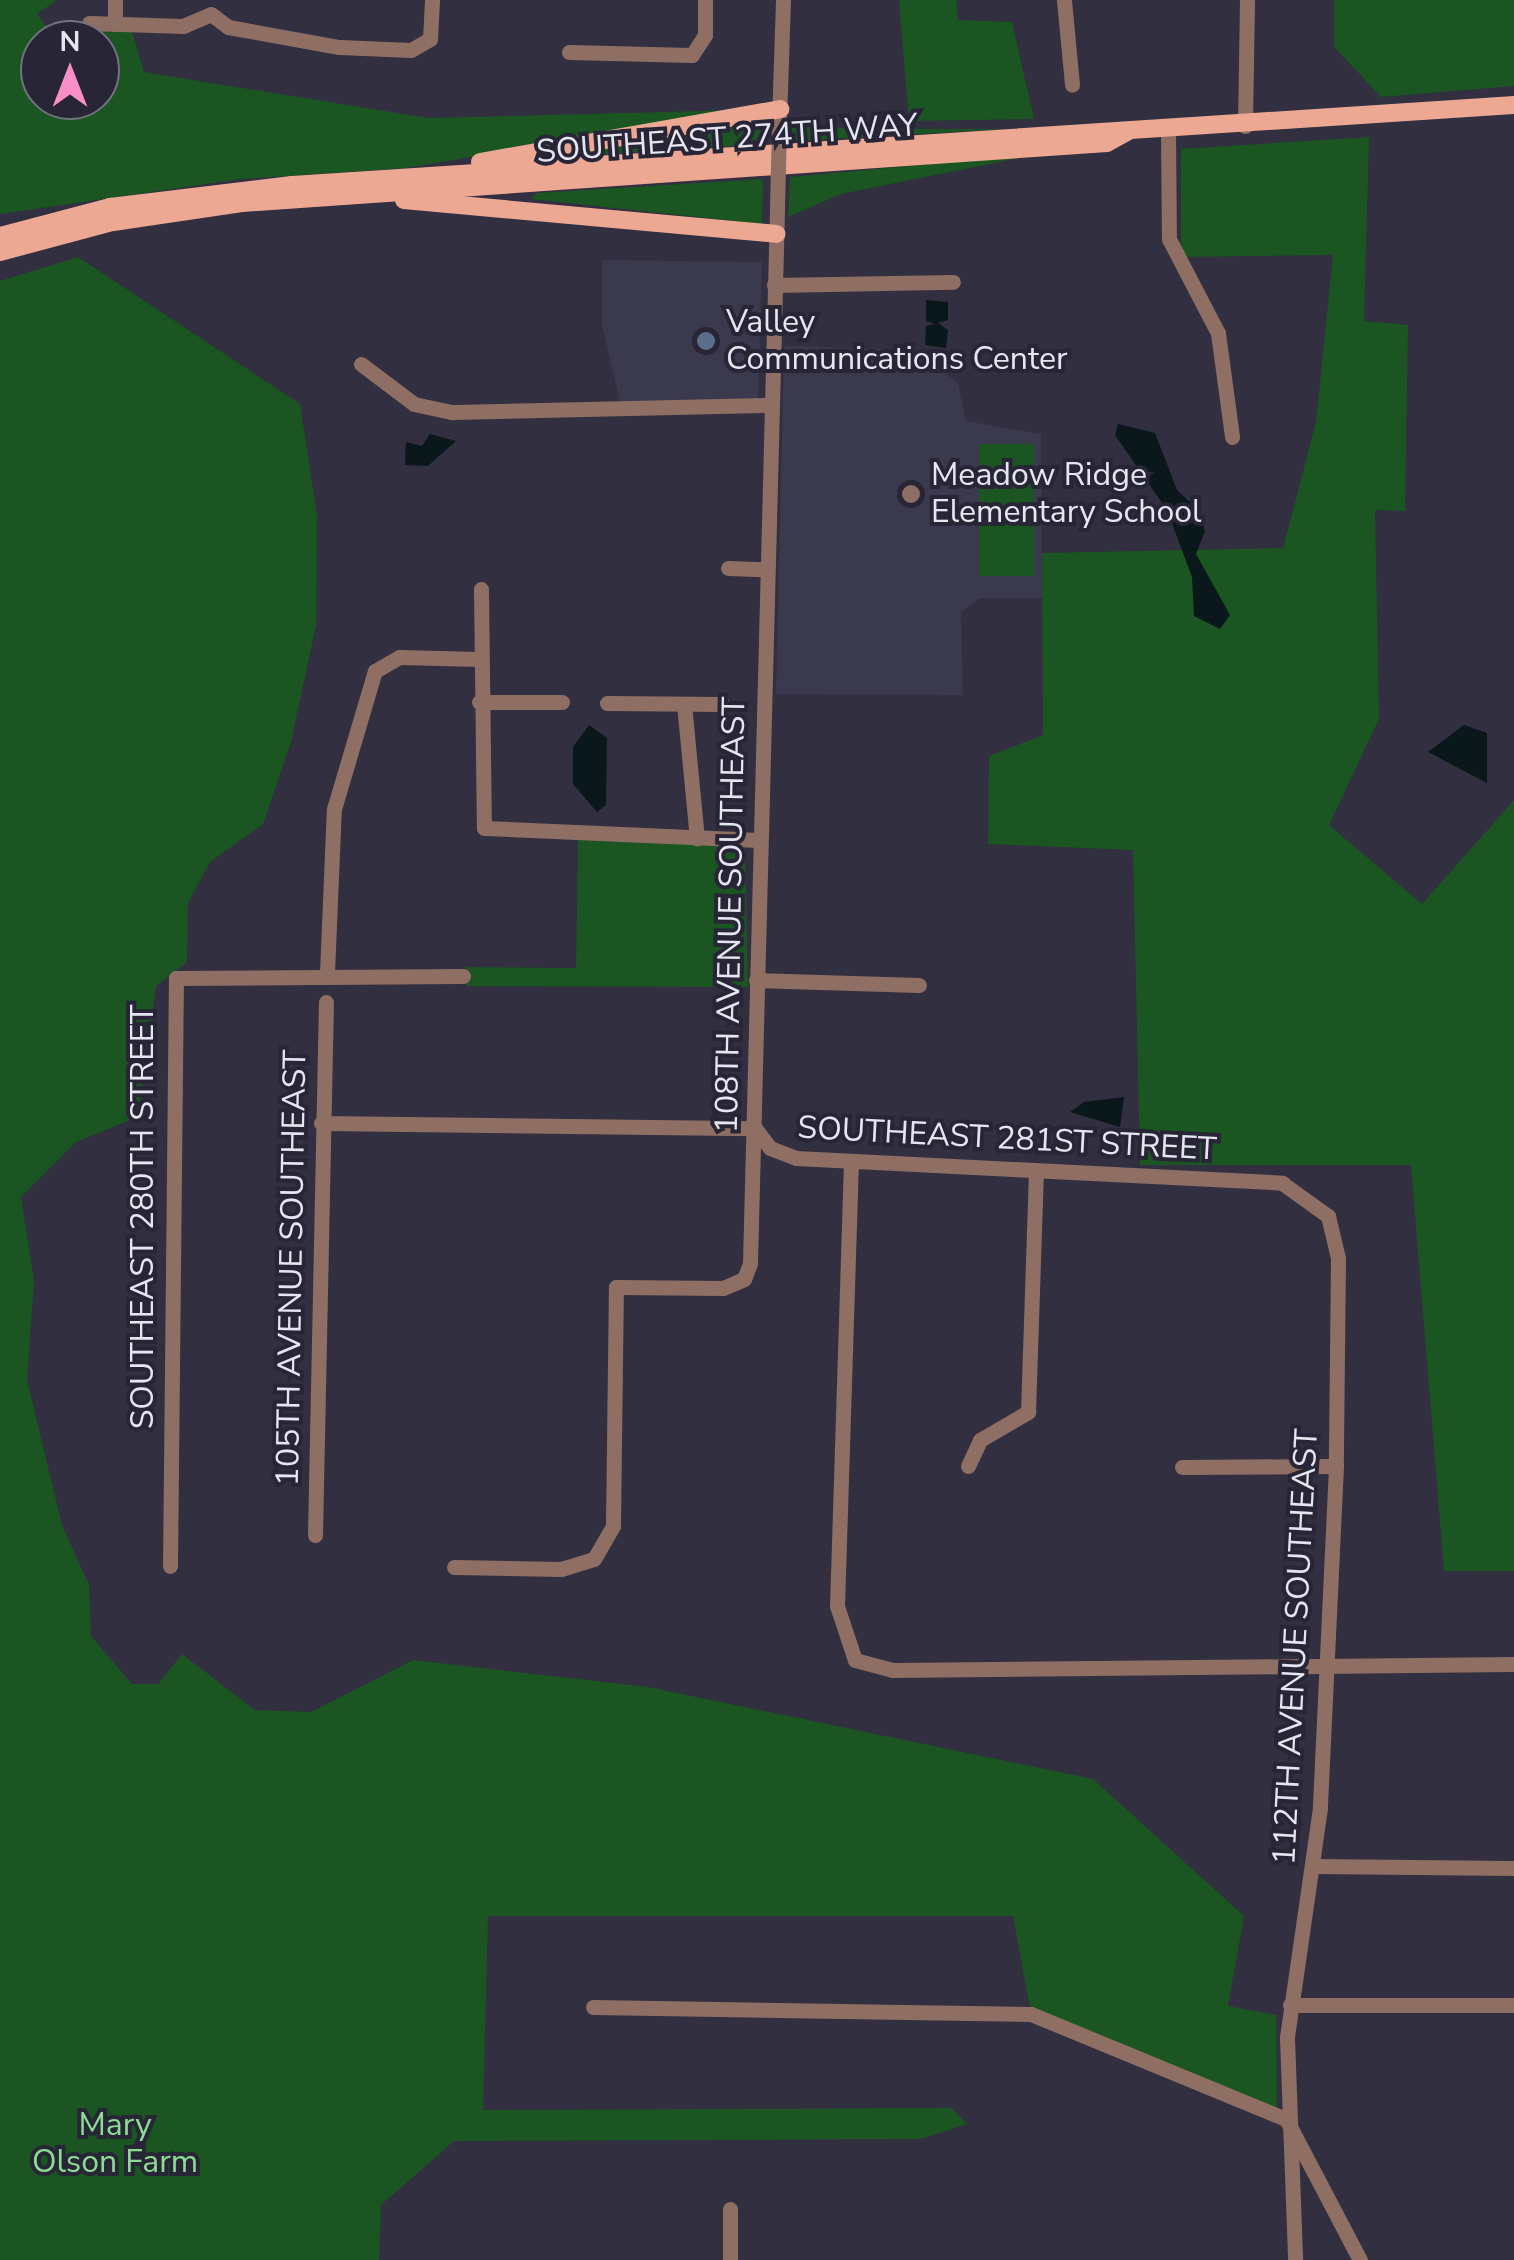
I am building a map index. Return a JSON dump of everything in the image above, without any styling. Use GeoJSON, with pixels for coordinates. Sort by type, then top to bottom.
{"type":"FeatureCollection","features":[{"type":"Feature","properties":{"kind":"main road","name":"SOUTHEAST 274TH WAY"},"geometry":{"type":"LineString","coordinates":[[374,180],[1245,126],[1514,105]]}},
{"type":"Feature","properties":{"kind":"main road"},"geometry":{"type":"LineString","coordinates":[[0,236],[185,196],[374,180],[779,118]]}},
{"type":"Feature","properties":{"kind":"main road","name":"SOUTHEAST 274TH WAY"},"geometry":{"type":"LineString","coordinates":[[328,197],[1106,143],[1127,132]]}},
{"type":"Feature","properties":{"kind":"main road"},"geometry":{"type":"LineString","coordinates":[[0,252],[113,222],[328,197],[776,234]]}},
{"type":"Feature","properties":{"kind":"street"},"geometry":{"type":"LineString","coordinates":[[120,24],[183,26],[209,7],[228,27],[339,47],[426,44],[432,0]]}},
{"type":"Feature","properties":{"kind":"street"},"geometry":{"type":"LineString","coordinates":[[568,52],[698,51],[705,0]]}},
{"type":"Feature","properties":{"kind":"street","name":"108TH AVENUE SOUTHEAST"},"geometry":{"type":"LineString","coordinates":[[454,1566],[561,1569],[607,1544],[616,1287],[723,1288],[744,1280],[756,1128],[759,840],[783,0]]}},
{"type":"Feature","properties":{"kind":"street"},"geometry":{"type":"LineString","coordinates":[[1064,0],[1072,85]]}},
{"type":"Feature","properties":{"kind":"street"},"geometry":{"type":"LineString","coordinates":[[1245,126],[1247,0]]}},
{"type":"Feature","properties":{"kind":"street"},"geometry":{"type":"LineString","coordinates":[[1168,131],[1168,239],[1218,333],[1232,436]]}},
{"type":"Feature","properties":{"kind":"street"},"geometry":{"type":"LineString","coordinates":[[774,285],[953,282]]}},
{"type":"Feature","properties":{"kind":"street"},"geometry":{"type":"LineString","coordinates":[[361,364],[414,404],[453,412],[770,405]]}},
{"type":"Feature","properties":{"kind":"street"},"geometry":{"type":"LineString","coordinates":[[728,568],[766,568]]}},
{"type":"Feature","properties":{"kind":"street"},"geometry":{"type":"LineString","coordinates":[[482,589],[477,815],[490,832],[759,840]]}},
{"type":"Feature","properties":{"kind":"street"},"geometry":{"type":"LineString","coordinates":[[327,973],[334,808],[381,662],[480,659]]}},
{"type":"Feature","properties":{"kind":"street"},"geometry":{"type":"LineString","coordinates":[[479,702],[562,702]]}},
{"type":"Feature","properties":{"kind":"street"},"geometry":{"type":"LineString","coordinates":[[608,703],[722,704]]}},
{"type":"Feature","properties":{"kind":"street"},"geometry":{"type":"LineString","coordinates":[[684,704],[698,838]]}},
{"type":"Feature","properties":{"kind":"street","name":"SOUTHEAST 280TH STREET"},"geometry":{"type":"LineString","coordinates":[[170,1566],[172,985],[193,972],[464,976]]}},
{"type":"Feature","properties":{"kind":"street"},"geometry":{"type":"LineString","coordinates":[[756,980],[919,986]]}},
{"type":"Feature","properties":{"kind":"street","name":"105TH AVENUE SOUTHEAST"},"geometry":{"type":"LineString","coordinates":[[315,1535],[326,1002]]}},
{"type":"Feature","properties":{"kind":"street","name":"SOUTHEAST 281ST STREET"},"geometry":{"type":"LineString","coordinates":[[321,1123],[756,1128],[781,1154],[1036,1172],[1282,1183],[1328,1216]]}},
{"type":"Feature","properties":{"kind":"street"},"geometry":{"type":"LineString","coordinates":[[851,1161],[838,1606],[855,1660],[892,1670],[1327,1662],[1514,1664]]}},
{"type":"Feature","properties":{"kind":"street"},"geometry":{"type":"LineString","coordinates":[[968,1466],[980,1440],[1028,1412],[1036,1172]]}},
{"type":"Feature","properties":{"kind":"street","name":"112TH AVENUE SOUTHEAST"},"geometry":{"type":"LineString","coordinates":[[1294,2260],[1286,2119],[1290,2006],[1313,1866],[1336,1466],[1338,1258],[1328,1216]]}},
{"type":"Feature","properties":{"kind":"street"},"geometry":{"type":"LineString","coordinates":[[1182,1467],[1336,1466]]}},
{"type":"Feature","properties":{"kind":"street"},"geometry":{"type":"LineString","coordinates":[[1313,1866],[1514,1868]]}},
{"type":"Feature","properties":{"kind":"street"},"geometry":{"type":"LineString","coordinates":[[1290,2006],[1514,2005]]}},
{"type":"Feature","properties":{"kind":"street"},"geometry":{"type":"LineString","coordinates":[[593,2006],[1031,2014],[1286,2119],[1360,2260]]}},
{"type":"Feature","properties":{"kind":"street"},"geometry":{"type":"LineString","coordinates":[[730,2208],[730,2260]]}},
{"type":"Feature","properties":{"kind":"shaded area"},"geometry":{"type":"Polygon","coordinates":[[[602,260],[762,262],[758,399],[622,410],[602,326],[602,260]]]}},
{"type":"Feature","properties":{"kind":"shaded area"},"geometry":{"type":"Polygon","coordinates":[[[926,300],[948,302],[948,320],[938,323],[948,330],[946,348],[925,345],[926,326],[935,324],[926,321],[926,300]]]}},
{"type":"Feature","properties":{"kind":"shaded area","name":"Meadow Ridge Elementary School"},"geometry":{"type":"Polygon","coordinates":[[[784,346],[915,350],[958,383],[966,421],[1041,434],[1042,598],[980,598],[961,612],[963,695],[776,694],[784,346]]]}},
{"type":"Feature","properties":{"kind":"shaded area"},"geometry":{"type":"Polygon","coordinates":[[[1118,424],[1155,433],[1177,490],[1197,509],[1205,531],[1196,554],[1230,615],[1220,629],[1194,616],[1192,577],[1167,510],[1115,435],[1118,424]]]}},
{"type":"Feature","properties":{"kind":"shaded area"},"geometry":{"type":"Polygon","coordinates":[[[430,434],[456,441],[428,466],[405,465],[406,442],[422,446],[430,434]]]}},
{"type":"Feature","properties":{"kind":"shaded area"},"geometry":{"type":"Polygon","coordinates":[[[589,725],[607,738],[606,805],[597,812],[573,784],[573,747],[589,725]]]}},
{"type":"Feature","properties":{"kind":"shaded area"},"geometry":{"type":"Polygon","coordinates":[[[1464,725],[1487,733],[1487,783],[1428,752],[1464,725]]]}},
{"type":"Feature","properties":{"kind":"shaded area"},"geometry":{"type":"Polygon","coordinates":[[[1124,1097],[1120,1127],[1070,1112],[1084,1102],[1124,1097]]]}},
{"type":"Feature","properties":{"kind":"green space"},"geometry":{"type":"Polygon","coordinates":[[[0,0],[57,0],[37,14],[41,20],[20,20],[20,120],[120,120],[120,32],[132,32],[144,72],[428,118],[741,110],[407,168],[241,179],[0,214],[0,0]]]}},
{"type":"Feature","properties":{"kind":"green space"},"geometry":{"type":"Polygon","coordinates":[[[899,0],[956,0],[958,20],[1012,22],[1034,119],[909,121],[899,0]]]}},
{"type":"Feature","properties":{"kind":"green space"},"geometry":{"type":"Polygon","coordinates":[[[1334,0],[1514,0],[1514,86],[1381,97],[1334,47],[1334,0]]]}},
{"type":"Feature","properties":{"kind":"green space"},"geometry":{"type":"Polygon","coordinates":[[[763,122],[763,144],[535,159],[763,122]]]}},
{"type":"Feature","properties":{"kind":"green space"},"geometry":{"type":"Polygon","coordinates":[[[791,126],[878,129],[1007,129],[795,141],[791,126]]]}},
{"type":"Feature","properties":{"kind":"green space"},"geometry":{"type":"Polygon","coordinates":[[[1369,137],[1364,321],[1408,325],[1405,511],[1375,510],[1379,719],[1329,825],[1422,904],[1514,800],[1514,1571],[1444,1571],[1411,1165],[1140,1165],[1133,850],[988,844],[989,756],[1043,735],[1042,553],[1283,548],[1316,422],[1333,255],[1181,257],[1181,149],[1369,137]]]}},
{"type":"Feature","properties":{"kind":"green space"},"geometry":{"type":"Polygon","coordinates":[[[1039,154],[841,194],[788,217],[790,177],[1039,154]]]}},
{"type":"Feature","properties":{"kind":"green space"},"geometry":{"type":"Polygon","coordinates":[[[763,179],[762,224],[531,199],[537,193],[763,179]]]}},
{"type":"Feature","properties":{"kind":"green space","name":"Mary Olson Farm"},"geometry":{"type":"Polygon","coordinates":[[[78,257],[300,404],[317,515],[316,625],[291,742],[263,824],[210,862],[188,903],[187,962],[156,986],[138,1117],[76,1142],[21,1197],[34,1281],[27,1380],[62,1525],[89,1585],[91,1636],[132,1684],[158,1684],[182,1654],[255,1710],[311,1712],[413,1660],[648,1687],[1093,1779],[1244,1916],[1228,2006],[1276,2015],[1277,2115],[1031,2014],[1013,1916],[488,1916],[483,2110],[951,2108],[967,2124],[921,2139],[454,2141],[381,2205],[379,2260],[0,2260],[0,281],[78,257]]]}},
{"type":"Feature","properties":{"kind":"green space"},"geometry":{"type":"Polygon","coordinates":[[[979,444],[1034,444],[1034,576],[979,576],[979,444]]]}},
{"type":"Feature","properties":{"kind":"green space"},"geometry":{"type":"Polygon","coordinates":[[[578,840],[745,846],[748,987],[466,986],[466,967],[576,968],[578,840]]]}},
{"type":"Feature","properties":{"kind":"place","name":"Valley Communications Center"},"geometry":{"type":"Point","coordinates":[706,341]}},
{"type":"Feature","properties":{"kind":"place","name":"Meadow Ridge Elementary School"},"geometry":{"type":"Point","coordinates":[911,494]}}]}
